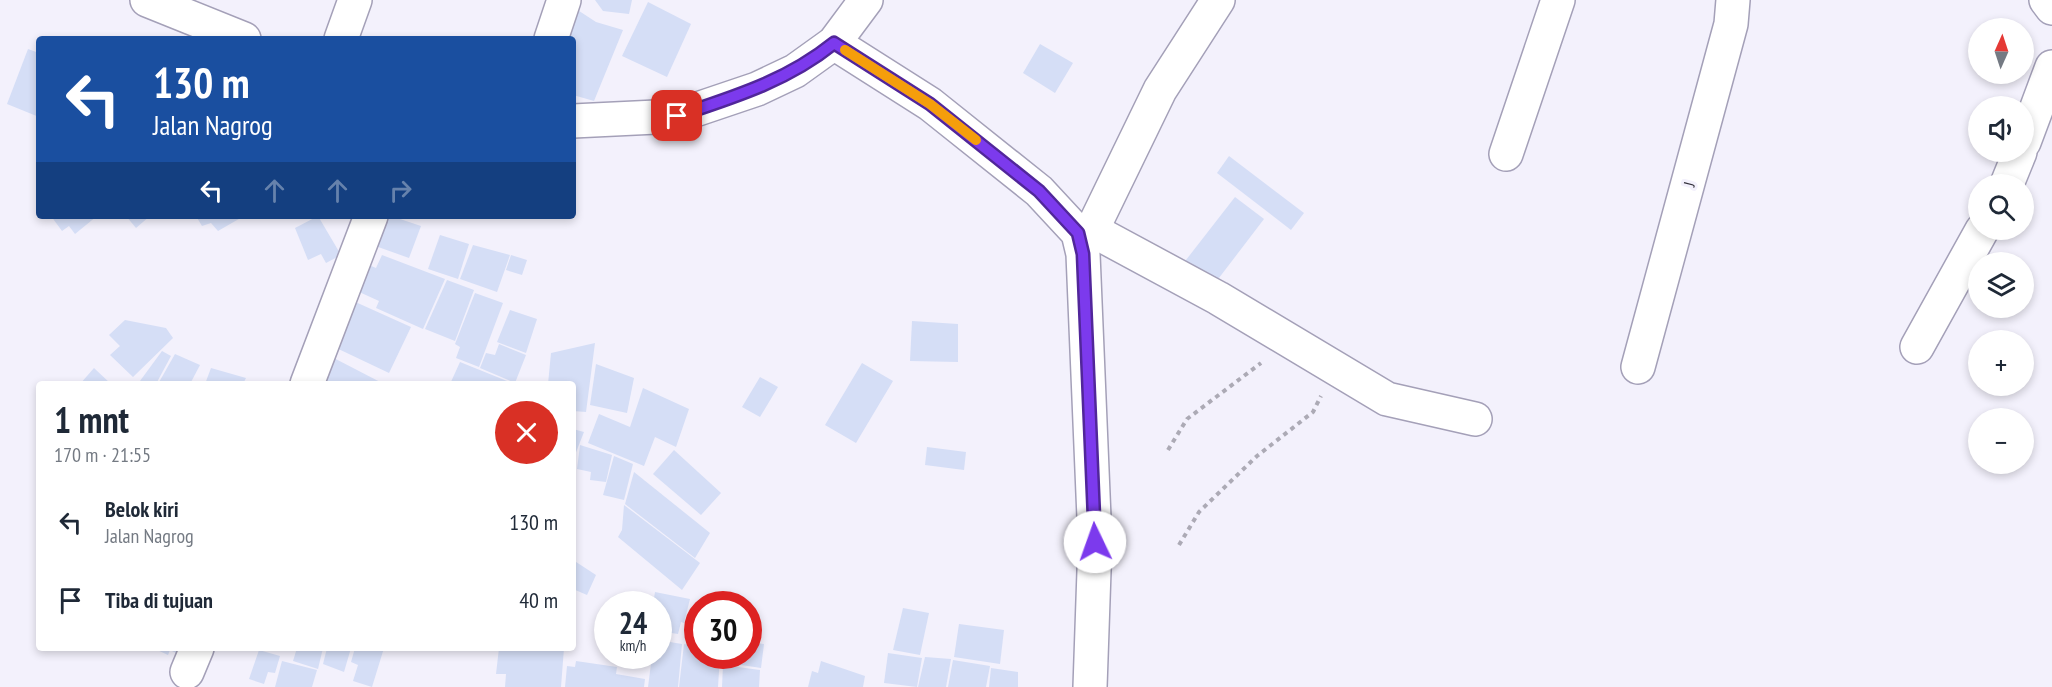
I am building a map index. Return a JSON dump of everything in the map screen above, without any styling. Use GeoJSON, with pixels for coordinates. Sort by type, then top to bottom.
{"type":"FeatureCollection","features":[{"type":"Feature","properties":{"kind":"street"},"geometry":{"type":"LineString","coordinates":[[147,0],[237,36]]}},
{"type":"Feature","properties":{"kind":"street"},"geometry":{"type":"LineString","coordinates":[[342,36],[355,0]]}},
{"type":"Feature","properties":{"kind":"street"},"geometry":{"type":"LineString","coordinates":[[552,36],[564,0]]}},
{"type":"Feature","properties":{"kind":"street"},"geometry":{"type":"LineString","coordinates":[[576,121],[677,116],[776,80],[795,71],[834,43],[866,0]]}},
{"type":"Feature","properties":{"kind":"street"},"geometry":{"type":"LineString","coordinates":[[1090,687],[1095,542],[1083,254],[1085,231],[1160,90],[1218,0]]}},
{"type":"Feature","properties":{"kind":"street"},"geometry":{"type":"LineString","coordinates":[[1506,154],[1558,0]]}},
{"type":"Feature","properties":{"kind":"street","name":"J"},"geometry":{"type":"LineString","coordinates":[[1638,367],[1731,24],[1733,0]]}},
{"type":"Feature","properties":{"kind":"street"},"geometry":{"type":"LineString","coordinates":[[2046,0],[2052,8]]}},
{"type":"Feature","properties":{"kind":"street"},"geometry":{"type":"LineString","coordinates":[[834,43],[930,104],[1085,231],[1218,298],[1387,399],[1475,419]]}},
{"type":"Feature","properties":{"kind":"street"},"geometry":{"type":"LineString","coordinates":[[2034,115],[2052,67]]}},
{"type":"Feature","properties":{"kind":"street"},"geometry":{"type":"LineString","coordinates":[[309,381],[370,219]]}},
{"type":"Feature","properties":{"kind":"street"},"geometry":{"type":"LineString","coordinates":[[1917,347],[1976,240]]}},
{"type":"Feature","properties":{"kind":"path"},"geometry":{"type":"LineString","coordinates":[[1168,450],[1188,419],[1273,354],[1286,340]]}},
{"type":"Feature","properties":{"kind":"path"},"geometry":{"type":"LineString","coordinates":[[1179,545],[1199,512],[1257,456],[1313,412],[1335,369]]}},
{"type":"Feature","properties":{"kind":"building"},"geometry":{"type":"Polygon","coordinates":[[[595,0],[632,0],[629,14],[603,11],[595,0]]]}},
{"type":"Feature","properties":{"kind":"building"},"geometry":{"type":"Polygon","coordinates":[[[648,2],[691,24],[667,77],[622,56],[648,2]]]}},
{"type":"Feature","properties":{"kind":"building"},"geometry":{"type":"Polygon","coordinates":[[[573,7],[596,22],[623,30],[594,101],[576,96],[576,36],[561,36],[573,7]]]}},
{"type":"Feature","properties":{"kind":"building"},"geometry":{"type":"Polygon","coordinates":[[[1040,44],[1073,63],[1055,93],[1023,73],[1040,44]]]}},
{"type":"Feature","properties":{"kind":"building"},"geometry":{"type":"Polygon","coordinates":[[[28,49],[36,52],[36,116],[7,104],[28,49]]]}},
{"type":"Feature","properties":{"kind":"building"},"geometry":{"type":"Polygon","coordinates":[[[1229,156],[1304,213],[1291,230],[1217,173],[1229,156]]]}},
{"type":"Feature","properties":{"kind":"building"},"geometry":{"type":"Polygon","coordinates":[[[1235,197],[1264,219],[1209,291],[1179,269],[1235,197]]]}},
{"type":"Feature","properties":{"kind":"building"},"geometry":{"type":"Polygon","coordinates":[[[53,219],[93,219],[75,234],[69,226],[62,231],[53,219]]]}},
{"type":"Feature","properties":{"kind":"building"},"geometry":{"type":"Polygon","coordinates":[[[128,219],[146,219],[136,228],[128,219]]]}},
{"type":"Feature","properties":{"kind":"building"},"geometry":{"type":"Polygon","coordinates":[[[198,219],[239,219],[218,231],[211,223],[202,226],[198,219]]]}},
{"type":"Feature","properties":{"kind":"building"},"geometry":{"type":"Polygon","coordinates":[[[312,219],[320,219],[341,255],[326,263],[321,254],[308,260],[295,228],[312,219]]]}},
{"type":"Feature","properties":{"kind":"building"},"geometry":{"type":"Polygon","coordinates":[[[376,219],[400,219],[421,226],[409,258],[367,243],[376,219]]]}},
{"type":"Feature","properties":{"kind":"building"},"geometry":{"type":"Polygon","coordinates":[[[440,235],[469,244],[458,279],[428,269],[440,235]]]}},
{"type":"Feature","properties":{"kind":"building"},"geometry":{"type":"Polygon","coordinates":[[[473,245],[510,255],[497,292],[460,279],[473,245]]]}},
{"type":"Feature","properties":{"kind":"building"},"geometry":{"type":"Polygon","coordinates":[[[382,255],[445,279],[423,329],[376,308],[379,301],[357,291],[369,265],[376,268],[382,255]]]}},
{"type":"Feature","properties":{"kind":"building"},"geometry":{"type":"Polygon","coordinates":[[[511,255],[527,260],[522,275],[506,270],[511,255]]]}},
{"type":"Feature","properties":{"kind":"building"},"geometry":{"type":"Polygon","coordinates":[[[447,280],[474,290],[455,341],[425,329],[447,280]]]}},
{"type":"Feature","properties":{"kind":"building"},"geometry":{"type":"Polygon","coordinates":[[[475,293],[503,303],[479,367],[456,358],[460,347],[455,344],[475,293]]]}},
{"type":"Feature","properties":{"kind":"building"},"geometry":{"type":"Polygon","coordinates":[[[351,300],[411,327],[389,373],[330,345],[351,300]]]}},
{"type":"Feature","properties":{"kind":"building"},"geometry":{"type":"Polygon","coordinates":[[[510,310],[537,319],[526,353],[497,342],[510,310]]]}},
{"type":"Feature","properties":{"kind":"building"},"geometry":{"type":"Polygon","coordinates":[[[125,320],[166,328],[173,338],[133,377],[110,355],[120,346],[109,335],[125,320]]]}},
{"type":"Feature","properties":{"kind":"building"},"geometry":{"type":"Polygon","coordinates":[[[912,321],[958,324],[958,362],[910,361],[912,321]]]}},
{"type":"Feature","properties":{"kind":"building"},"geometry":{"type":"Polygon","coordinates":[[[595,343],[586,412],[576,411],[576,381],[548,381],[551,353],[595,343]]]}},
{"type":"Feature","properties":{"kind":"building"},"geometry":{"type":"Polygon","coordinates":[[[499,344],[526,355],[516,381],[510,381],[480,368],[486,353],[495,355],[499,344]]]}},
{"type":"Feature","properties":{"kind":"building"},"geometry":{"type":"Polygon","coordinates":[[[162,351],[171,356],[158,381],[140,381],[162,351]]]}},
{"type":"Feature","properties":{"kind":"building"},"geometry":{"type":"Polygon","coordinates":[[[175,354],[200,365],[192,381],[160,381],[175,354]]]}},
{"type":"Feature","properties":{"kind":"building"},"geometry":{"type":"Polygon","coordinates":[[[328,355],[378,381],[315,381],[328,355]]]}},
{"type":"Feature","properties":{"kind":"building"},"geometry":{"type":"Polygon","coordinates":[[[460,362],[507,381],[451,381],[460,362]]]}},
{"type":"Feature","properties":{"kind":"building"},"geometry":{"type":"Polygon","coordinates":[[[862,363],[893,381],[856,443],[825,425],[862,363]]]}},
{"type":"Feature","properties":{"kind":"building"},"geometry":{"type":"Polygon","coordinates":[[[596,364],[634,378],[627,413],[590,405],[596,364]]]}},
{"type":"Feature","properties":{"kind":"building"},"geometry":{"type":"Polygon","coordinates":[[[94,368],[108,381],[83,381],[94,368]]]}},
{"type":"Feature","properties":{"kind":"building"},"geometry":{"type":"Polygon","coordinates":[[[211,368],[246,378],[244,381],[206,381],[211,368]]]}},
{"type":"Feature","properties":{"kind":"building"},"geometry":{"type":"Polygon","coordinates":[[[760,377],[778,387],[760,417],[742,407],[760,377]]]}},
{"type":"Feature","properties":{"kind":"building"},"geometry":{"type":"Polygon","coordinates":[[[643,388],[689,409],[676,447],[655,437],[644,466],[588,443],[599,414],[630,427],[643,388]]]}},
{"type":"Feature","properties":{"kind":"building"},"geometry":{"type":"Polygon","coordinates":[[[576,430],[584,432],[576,452],[576,430]]]}},
{"type":"Feature","properties":{"kind":"building"},"geometry":{"type":"Polygon","coordinates":[[[580,445],[612,455],[606,482],[590,480],[591,472],[577,469],[580,445]]]}},
{"type":"Feature","properties":{"kind":"building"},"geometry":{"type":"Polygon","coordinates":[[[927,447],[966,452],[964,470],[925,465],[927,447]]]}},
{"type":"Feature","properties":{"kind":"building"},"geometry":{"type":"Polygon","coordinates":[[[674,450],[721,493],[701,515],[653,474],[674,450]]]}},
{"type":"Feature","properties":{"kind":"building"},"geometry":{"type":"Polygon","coordinates":[[[614,456],[633,464],[624,500],[603,495],[614,456]]]}},
{"type":"Feature","properties":{"kind":"building"},"geometry":{"type":"Polygon","coordinates":[[[634,472],[710,533],[695,558],[625,504],[634,472]]]}},
{"type":"Feature","properties":{"kind":"building"},"geometry":{"type":"Polygon","coordinates":[[[624,505],[700,563],[682,590],[618,537],[622,530],[624,505]]]}},
{"type":"Feature","properties":{"kind":"building"},"geometry":{"type":"Polygon","coordinates":[[[576,562],[596,575],[587,595],[576,590],[576,562]]]}},
{"type":"Feature","properties":{"kind":"building"},"geometry":{"type":"Polygon","coordinates":[[[672,595],[684,598],[684,623],[681,622],[678,634],[672,633],[672,595]]]}},
{"type":"Feature","properties":{"kind":"building"},"geometry":{"type":"Polygon","coordinates":[[[903,608],[929,613],[920,655],[893,650],[903,608]]]}},
{"type":"Feature","properties":{"kind":"building"},"geometry":{"type":"Polygon","coordinates":[[[959,624],[1004,630],[1000,664],[954,657],[959,624]]]}},
{"type":"Feature","properties":{"kind":"building"},"geometry":{"type":"Polygon","coordinates":[[[672,642],[682,644],[678,687],[648,687],[650,669],[672,669],[672,642]]]}},
{"type":"Feature","properties":{"kind":"building"},"geometry":{"type":"Polygon","coordinates":[[[684,644],[684,669],[719,669],[718,687],[679,687],[684,644]]]}},
{"type":"Feature","properties":{"kind":"building"},"geometry":{"type":"Polygon","coordinates":[[[259,651],[280,656],[275,673],[268,672],[264,684],[249,679],[259,651]]]}},
{"type":"Feature","properties":{"kind":"building"},"geometry":{"type":"Polygon","coordinates":[[[296,651],[322,651],[318,669],[293,661],[296,651]]]}},
{"type":"Feature","properties":{"kind":"building"},"geometry":{"type":"Polygon","coordinates":[[[326,651],[350,651],[344,672],[323,664],[326,651]]]}},
{"type":"Feature","properties":{"kind":"building"},"geometry":{"type":"Polygon","coordinates":[[[354,651],[383,651],[372,687],[353,681],[358,665],[351,662],[354,651]]]}},
{"type":"Feature","properties":{"kind":"building"},"geometry":{"type":"Polygon","coordinates":[[[499,651],[564,651],[561,687],[505,687],[506,674],[496,674],[499,651]]]}},
{"type":"Feature","properties":{"kind":"building"},"geometry":{"type":"Polygon","coordinates":[[[888,653],[922,658],[917,687],[884,683],[888,653]]]}},
{"type":"Feature","properties":{"kind":"building"},"geometry":{"type":"Polygon","coordinates":[[[925,657],[951,659],[946,687],[918,687],[925,657]]]}},
{"type":"Feature","properties":{"kind":"building"},"geometry":{"type":"Polygon","coordinates":[[[953,660],[990,666],[986,687],[948,687],[953,660]]]}},
{"type":"Feature","properties":{"kind":"building"},"geometry":{"type":"Polygon","coordinates":[[[282,661],[317,670],[312,687],[275,687],[282,661]]]}},
{"type":"Feature","properties":{"kind":"building"},"geometry":{"type":"Polygon","coordinates":[[[576,661],[594,664],[594,669],[617,669],[616,674],[645,679],[644,687],[565,687],[567,666],[575,667],[576,661]]]}},
{"type":"Feature","properties":{"kind":"building"},"geometry":{"type":"Polygon","coordinates":[[[821,661],[865,676],[863,687],[808,687],[812,671],[818,673],[821,661]]]}},
{"type":"Feature","properties":{"kind":"building"},"geometry":{"type":"Polygon","coordinates":[[[991,668],[1018,672],[1018,687],[989,687],[991,668]]]}},
{"type":"Feature","properties":{"kind":"building"},"geometry":{"type":"Polygon","coordinates":[[[723,669],[760,670],[759,687],[722,687],[723,669]]]}},
{"type":"Feature","properties":{"kind":"slow traffic"},"geometry":{"type":"LineString","coordinates":[[845,50],[930,104],[976,140]]}},
{"type":"Feature","properties":{"kind":"route"},"geometry":{"type":"LineString","coordinates":[[677,116],[757,89],[795,71],[834,43],[930,104],[1039,191],[1078,233],[1083,254],[1095,542]]}}]}
